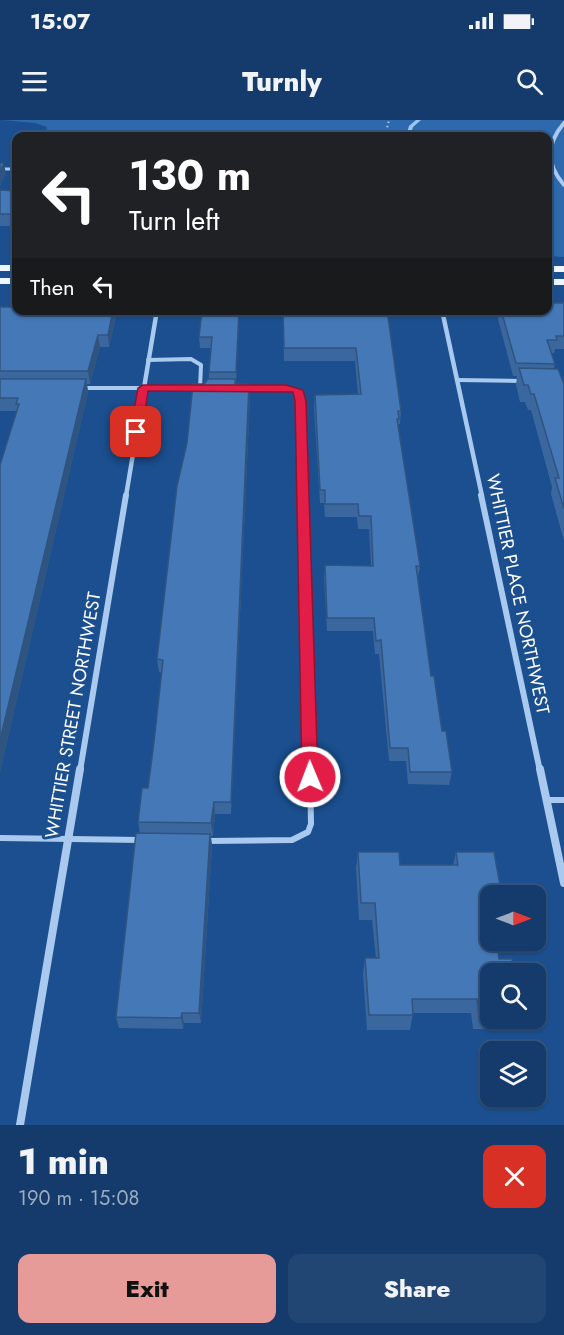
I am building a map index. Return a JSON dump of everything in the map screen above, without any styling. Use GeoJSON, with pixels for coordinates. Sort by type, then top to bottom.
{"type":"FeatureCollection","features":[{"type":"Feature","properties":{"kind":"street"},"geometry":{"type":"LineString","coordinates":[[552,140],[564,123]]}},
{"type":"Feature","properties":{"kind":"street"},"geometry":{"type":"LineString","coordinates":[[552,168],[564,184]]}},
{"type":"Feature","properties":{"kind":"street","name":"WHITTIER STREET NORTHWEST"},"geometry":{"type":"LineString","coordinates":[[20,1125],[156,315]]}},
{"type":"Feature","properties":{"kind":"street","name":"WHITTIER PLACE NORTHWEST"},"geometry":{"type":"LineString","coordinates":[[443,315],[564,884]]}},
{"type":"Feature","properties":{"kind":"lane"},"geometry":{"type":"LineString","coordinates":[[148,360],[191,359],[197,361],[201,365],[200,388]]}},
{"type":"Feature","properties":{"kind":"lane"},"geometry":{"type":"LineString","coordinates":[[457,380],[528,381]]}},
{"type":"Feature","properties":{"kind":"lane"},"geometry":{"type":"LineString","coordinates":[[69,388],[211,388]]}},
{"type":"Feature","properties":{"kind":"lane"},"geometry":{"type":"LineString","coordinates":[[198,841],[292,840],[308,832],[311,824],[301,401],[297,390],[232,388]]}},
{"type":"Feature","properties":{"kind":"lane"},"geometry":{"type":"LineString","coordinates":[[546,800],[564,800]]}},
{"type":"Feature","properties":{"kind":"lane"},"geometry":{"type":"LineString","coordinates":[[0,838],[151,840]]}},
{"type":"Feature","properties":{"kind":"shaded area"},"geometry":{"type":"Polygon","coordinates":[[[2,120],[564,120],[564,257],[552,256],[552,132],[42,132],[46,131],[47,127],[35,123],[2,120]]]}},
{"type":"Feature","properties":{"kind":"building"},"geometry":{"type":"Polygon","coordinates":[[[0,190],[12,191],[12,214],[0,214],[0,190]]]}},
{"type":"Feature","properties":{"kind":"building"},"geometry":{"type":"Polygon","coordinates":[[[552,303],[564,303],[564,336],[556,336],[557,340],[547,340],[555,364],[516,363],[502,315],[552,315],[552,303]]]}},
{"type":"Feature","properties":{"kind":"building"},"geometry":{"type":"Polygon","coordinates":[[[0,307],[12,307],[12,315],[112,315],[108,335],[98,335],[88,371],[0,371],[0,307]]]}},
{"type":"Feature","properties":{"kind":"building"},"geometry":{"type":"Polygon","coordinates":[[[202,315],[239,315],[236,372],[209,372],[212,337],[199,337],[202,315]]]}},
{"type":"Feature","properties":{"kind":"building"},"geometry":{"type":"Polygon","coordinates":[[[283,315],[388,315],[401,411],[398,411],[399,419],[397,419],[420,566],[416,566],[431,676],[434,676],[442,731],[446,731],[452,772],[410,772],[408,748],[390,748],[381,640],[376,641],[374,618],[327,618],[325,565],[373,566],[371,516],[359,516],[358,504],[325,504],[325,490],[320,490],[315,395],[361,394],[356,348],[284,348],[283,315]]]}},
{"type":"Feature","properties":{"kind":"building"},"geometry":{"type":"Polygon","coordinates":[[[519,368],[558,369],[564,384],[564,509],[555,478],[559,478],[534,394],[531,394],[528,385],[524,385],[519,368]]]}},
{"type":"Feature","properties":{"kind":"building"},"geometry":{"type":"Polygon","coordinates":[[[0,379],[86,379],[0,740],[0,465],[19,404],[16,404],[18,398],[0,398],[0,379]]]}},
{"type":"Feature","properties":{"kind":"building"},"geometry":{"type":"Polygon","coordinates":[[[208,379],[235,379],[235,384],[249,384],[231,802],[214,802],[211,823],[138,822],[142,788],[148,788],[154,742],[163,660],[157,659],[177,486],[187,443],[193,384],[204,384],[208,379]]]}},
{"type":"Feature","properties":{"kind":"building"},"geometry":{"type":"Polygon","coordinates":[[[136,833],[210,834],[199,1013],[182,1013],[181,1018],[116,1017],[136,833]]]}},
{"type":"Feature","properties":{"kind":"building"},"geometry":{"type":"Polygon","coordinates":[[[358,852],[399,852],[400,865],[458,865],[456,852],[494,852],[500,885],[480,885],[480,951],[498,951],[499,959],[512,959],[513,963],[480,963],[480,1015],[477,999],[412,999],[413,1015],[369,1015],[365,958],[379,958],[375,903],[361,903],[358,852]]]}},
{"type":"Feature","properties":{"kind":"waterway"},"geometry":{"type":"LineString","coordinates":[[409,132],[411,126],[419,120]]}},
{"type":"Feature","properties":{"kind":"route"},"geometry":{"type":"LineString","coordinates":[[136,432],[143,388],[286,388],[297,390],[301,401],[310,777]]}}]}
